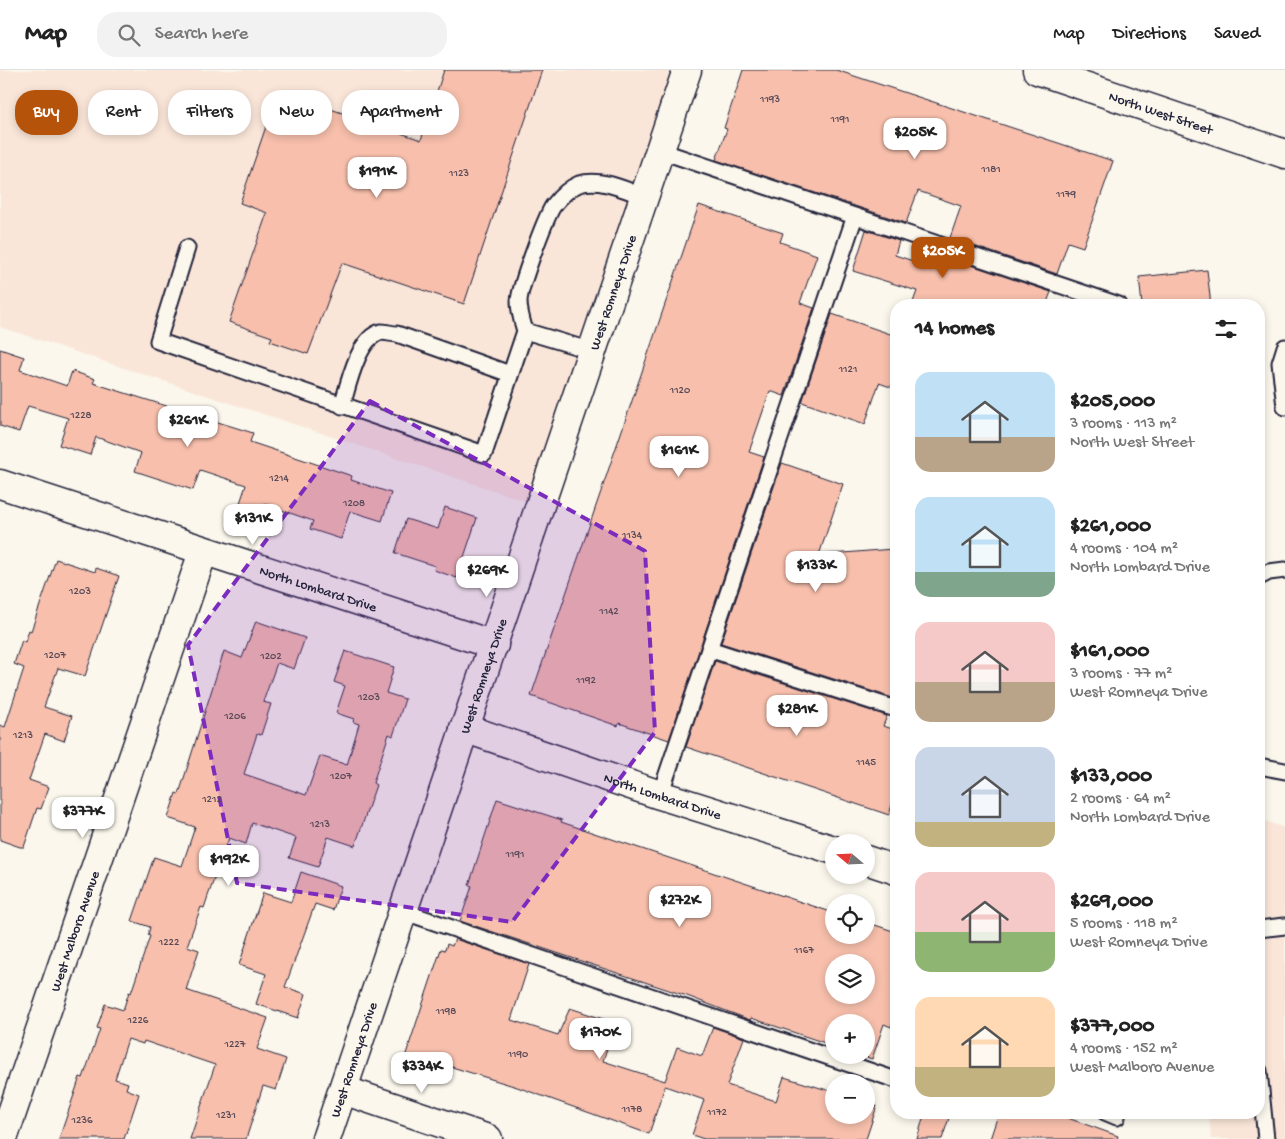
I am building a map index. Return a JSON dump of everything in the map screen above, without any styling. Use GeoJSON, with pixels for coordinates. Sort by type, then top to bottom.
{"type":"FeatureCollection","features":[{"type":"Feature","properties":{"kind":"street","name":"West Romneya Drive"},"geometry":{"type":"LineString","coordinates":[[326,1139],[464,728],[494,645],[658,150],[687,70]]}},
{"type":"Feature","properties":{"kind":"street","name":"North West Street"},"geometry":{"type":"LineString","coordinates":[[1038,70],[1285,154]]}},
{"type":"Feature","properties":{"kind":"street","name":"North Lombard Drive"},"geometry":{"type":"LineString","coordinates":[[0,484],[203,552],[494,645]]}},
{"type":"Feature","properties":{"kind":"street","name":"West Malboro Avenue"},"geometry":{"type":"LineString","coordinates":[[3,1139],[203,552]]}},
{"type":"Feature","properties":{"kind":"street","name":"North Lombard Drive"},"geometry":{"type":"LineString","coordinates":[[464,728],[825,847]]}},
{"type":"Feature","properties":{"kind":"street"},"geometry":{"type":"LineString","coordinates":[[875,863],[890,868]]}},
{"type":"Feature","properties":{"kind":"street"},"geometry":{"type":"LineString","coordinates":[[343,1090],[488,1139]]}},
{"type":"Feature","properties":{"kind":"lane"},"geometry":{"type":"LineString","coordinates":[[658,150],[1101,299]]}},
{"type":"Feature","properties":{"kind":"lane"},"geometry":{"type":"LineString","coordinates":[[187,248],[158,341],[484,454],[525,331],[520,315],[519,300],[523,283],[552,208],[564,194],[578,185],[593,182],[606,183],[643,196]]}},
{"type":"Feature","properties":{"kind":"lane"},"geometry":{"type":"LineString","coordinates":[[660,794],[855,216]]}},
{"type":"Feature","properties":{"kind":"lane"},"geometry":{"type":"LineString","coordinates":[[525,331],[592,350]]}},
{"type":"Feature","properties":{"kind":"lane"},"geometry":{"type":"LineString","coordinates":[[342,406],[362,348],[370,338],[381,332],[397,334],[510,374]]}},
{"type":"Feature","properties":{"kind":"lane"},"geometry":{"type":"LineString","coordinates":[[1285,347],[1280,363],[1285,407]]}},
{"type":"Feature","properties":{"kind":"lane"},"geometry":{"type":"LineString","coordinates":[[1265,574],[1285,570]]}},
{"type":"Feature","properties":{"kind":"lane"},"geometry":{"type":"LineString","coordinates":[[709,649],[890,707]]}},
{"type":"Feature","properties":{"kind":"lane"},"geometry":{"type":"LineString","coordinates":[[1265,767],[1285,771]]}},
{"type":"Feature","properties":{"kind":"lane"},"geometry":{"type":"LineString","coordinates":[[402,912],[890,1078]]}},
{"type":"Feature","properties":{"kind":"lane"},"geometry":{"type":"LineString","coordinates":[[1265,928],[1285,926]]}},
{"type":"Feature","properties":{"kind":"lane"},"geometry":{"type":"LineString","coordinates":[[1264,1119],[1266,1139]]}},
{"type":"Feature","properties":{"kind":"highlighted area"},"geometry":{"type":"Polygon","coordinates":[[[370,401],[645,551],[655,732],[512,922],[237,883],[188,645],[370,401]]]}},
{"type":"Feature","properties":{"kind":"shaded area"},"geometry":{"type":"Polygon","coordinates":[[[0,70],[680,70],[535,504],[0,327],[0,70]]]}},
{"type":"Feature","properties":{"kind":"shaded area"},"geometry":{"type":"Polygon","coordinates":[[[1265,821],[1285,828],[1285,1139],[1211,1139],[1209,1119],[1265,1119],[1265,821]]]}},
{"type":"Feature","properties":{"kind":"building"},"geometry":{"type":"Polygon","coordinates":[[[444,70],[542,70],[464,304],[342,263],[308,354],[270,341],[272,337],[229,322],[267,213],[240,203],[263,135],[332,135],[332,110],[342,113],[342,135],[406,135],[421,140],[423,135],[459,135],[459,90],[437,90],[444,70]]]}},
{"type":"Feature","properties":{"kind":"building"},"geometry":{"type":"Polygon","coordinates":[[[743,70],[836,70],[1113,161],[1083,247],[1068,242],[1057,274],[950,238],[961,206],[918,191],[906,223],[716,160],[727,129],[724,128],[743,70]]]}},
{"type":"Feature","properties":{"kind":"building"},"geometry":{"type":"Polygon","coordinates":[[[699,205],[783,233],[780,242],[817,255],[800,303],[814,308],[784,396],[770,391],[749,452],[764,457],[669,740],[619,723],[618,726],[531,696],[699,205]]]}},
{"type":"Feature","properties":{"kind":"building"},"geometry":{"type":"Polygon","coordinates":[[[866,230],[899,241],[895,255],[940,270],[944,256],[1051,292],[1048,299],[914,299],[917,291],[853,271],[866,230]]]}},
{"type":"Feature","properties":{"kind":"building"},"geometry":{"type":"Polygon","coordinates":[[[1207,270],[1210,299],[1141,299],[1139,277],[1207,270]]]}},
{"type":"Feature","properties":{"kind":"building"},"geometry":{"type":"Polygon","coordinates":[[[832,314],[890,334],[890,387],[879,383],[865,424],[802,402],[832,314]]]}},
{"type":"Feature","properties":{"kind":"building"},"geometry":{"type":"Polygon","coordinates":[[[0,349],[24,357],[20,370],[67,386],[72,371],[95,379],[93,383],[253,433],[250,442],[352,476],[351,480],[391,493],[382,521],[350,511],[341,539],[310,529],[313,521],[264,504],[261,513],[239,506],[246,485],[200,470],[193,490],[135,471],[141,453],[96,437],[90,455],[59,445],[68,418],[28,406],[19,432],[0,426],[0,349]]]}},
{"type":"Feature","properties":{"kind":"building"},"geometry":{"type":"Polygon","coordinates":[[[782,463],[843,484],[819,555],[890,549],[890,697],[721,643],[782,463]]]}},
{"type":"Feature","properties":{"kind":"building"},"geometry":{"type":"Polygon","coordinates":[[[445,507],[477,518],[457,578],[434,570],[435,566],[395,553],[406,519],[438,529],[445,507]]]}},
{"type":"Feature","properties":{"kind":"building"},"geometry":{"type":"Polygon","coordinates":[[[56,559],[95,572],[96,568],[119,576],[85,676],[58,668],[44,707],[72,716],[64,741],[45,734],[29,780],[49,787],[41,809],[37,808],[24,847],[20,847],[0,840],[0,725],[5,727],[24,668],[14,664],[22,640],[25,642],[29,630],[31,631],[56,559]]]}},
{"type":"Feature","properties":{"kind":"building"},"geometry":{"type":"Polygon","coordinates":[[[256,621],[305,638],[294,669],[277,663],[263,702],[271,704],[261,735],[257,734],[244,774],[306,795],[320,756],[347,765],[359,724],[353,722],[354,719],[336,713],[345,686],[334,682],[345,651],[394,667],[386,693],[405,699],[393,736],[389,734],[373,783],[376,785],[355,846],[328,837],[318,867],[289,858],[296,838],[252,823],[246,844],[229,838],[204,908],[201,907],[187,946],[199,950],[186,990],[268,1018],[257,1049],[286,1059],[276,1090],[263,1086],[246,1139],[190,1139],[215,1065],[144,1041],[143,1044],[128,1039],[115,1079],[128,1083],[126,1089],[139,1094],[124,1139],[59,1139],[80,1077],[83,1078],[100,1029],[97,1028],[105,1004],[123,1010],[129,992],[131,993],[150,936],[148,935],[150,927],[132,921],[154,857],[182,866],[195,827],[168,818],[176,793],[179,794],[224,651],[242,658],[256,621]]]}},
{"type":"Feature","properties":{"kind":"building"},"geometry":{"type":"Polygon","coordinates":[[[715,661],[887,716],[883,726],[890,728],[889,815],[686,747],[715,661]]]}},
{"type":"Feature","properties":{"kind":"building"},"geometry":{"type":"Polygon","coordinates":[[[497,799],[825,910],[825,944],[875,944],[875,925],[890,930],[890,1027],[884,1024],[875,1050],[875,1014],[825,1014],[825,1043],[751,1018],[750,1020],[687,996],[460,921],[472,886],[469,885],[497,799]]]}},
{"type":"Feature","properties":{"kind":"building"},"geometry":{"type":"Polygon","coordinates":[[[301,872],[341,886],[333,910],[315,904],[285,987],[306,994],[298,1018],[256,1004],[266,974],[239,965],[263,893],[291,902],[301,872]]]}},
{"type":"Feature","properties":{"kind":"building"},"geometry":{"type":"Polygon","coordinates":[[[455,939],[529,964],[511,1020],[558,1035],[570,1008],[615,1023],[603,1061],[665,1081],[677,1047],[702,1056],[713,1027],[744,1038],[727,1085],[776,1101],[784,1077],[825,1089],[825,1124],[871,1124],[866,1139],[704,1139],[692,1135],[704,1100],[665,1086],[649,1134],[517,1087],[452,1067],[451,1072],[405,1057],[441,949],[445,950],[447,944],[452,946],[455,939]]]}},
{"type":"Feature","properties":{"kind":"building"},"geometry":{"type":"Polygon","coordinates":[[[923,1119],[949,1119],[942,1139],[917,1139],[923,1119]]]}},
{"type":"Feature","properties":{"kind":"building"},"geometry":{"type":"Polygon","coordinates":[[[997,1119],[1071,1119],[1118,1136],[1117,1139],[990,1139],[997,1119]]]}}]}
